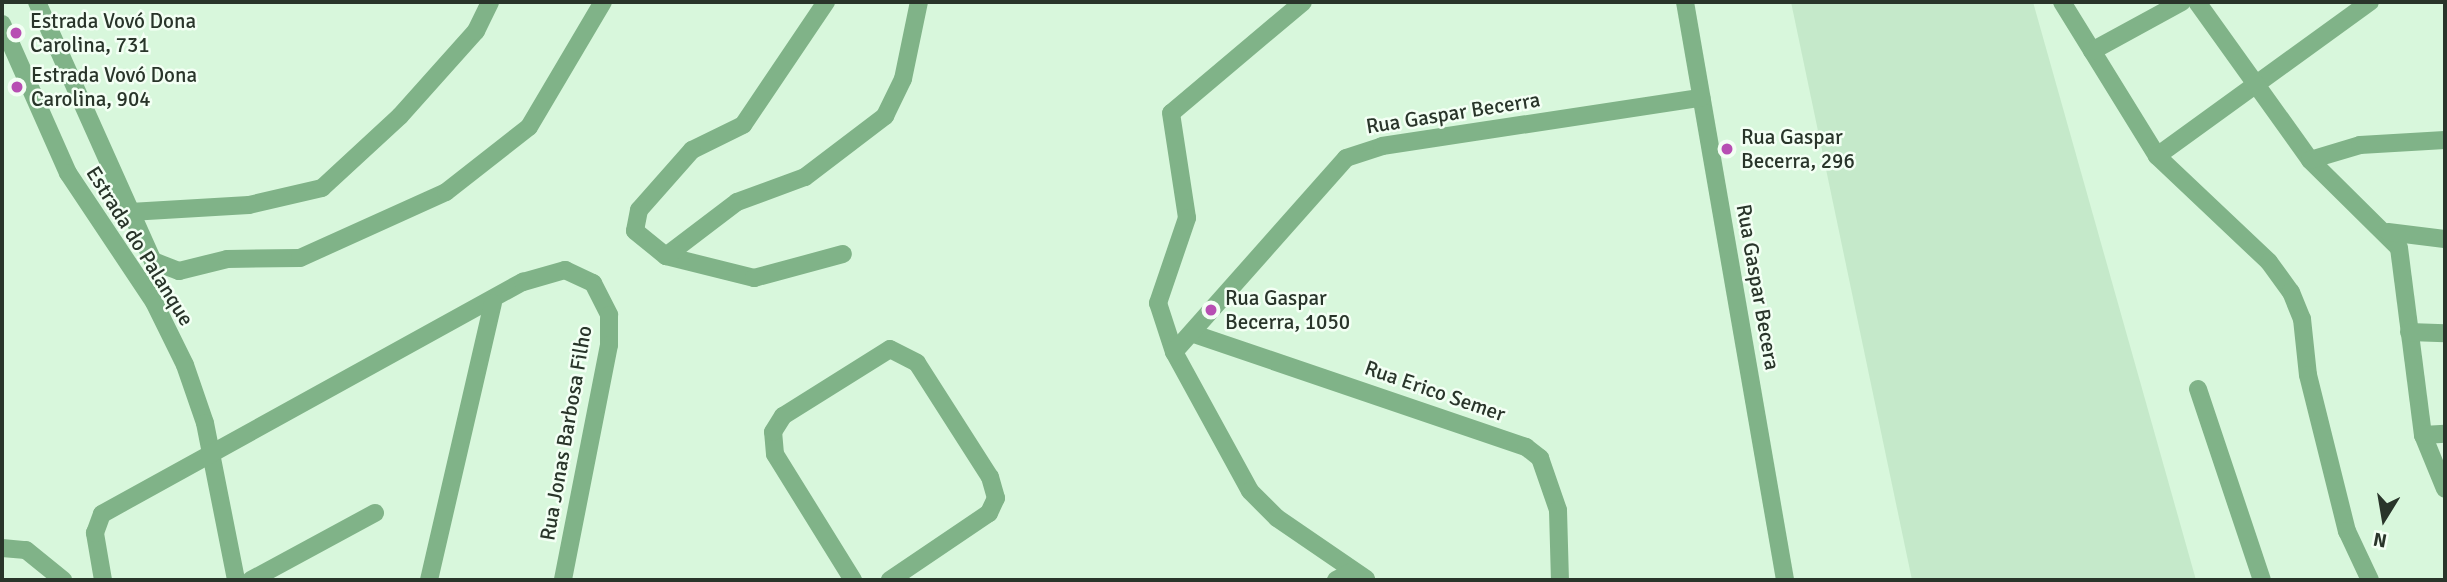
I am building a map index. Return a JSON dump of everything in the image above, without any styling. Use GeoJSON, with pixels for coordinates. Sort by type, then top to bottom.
{"type":"FeatureCollection","features":[{"type":"Feature","properties":{"kind":"street"},"geometry":{"type":"LineString","coordinates":[[37,2],[153,261],[179,271],[227,258],[312,253],[446,192],[529,127],[603,2]]}},
{"type":"Feature","properties":{"kind":"street"},"geometry":{"type":"LineString","coordinates":[[130,212],[249,205],[322,188],[400,116],[476,30],[490,2]]}},
{"type":"Feature","properties":{"kind":"street"},"geometry":{"type":"LineString","coordinates":[[826,2],[743,125],[692,150],[639,210],[638,236],[666,256],[754,278],[843,254]]}},
{"type":"Feature","properties":{"kind":"street"},"geometry":{"type":"LineString","coordinates":[[666,256],[737,202],[805,177],[885,116],[901,87],[919,2]]}},
{"type":"Feature","properties":{"kind":"street"},"geometry":{"type":"LineString","coordinates":[[1303,2],[1171,113],[1187,218],[1158,303],[1174,352],[1250,491],[1277,518],[1360,575]]}},
{"type":"Feature","properties":{"kind":"street","name":"Rua Gaspar Becera"},"geometry":{"type":"LineString","coordinates":[[1685,2],[1785,580]]}},
{"type":"Feature","properties":{"kind":"street"},"geometry":{"type":"LineString","coordinates":[[2062,2],[2157,156],[2269,262],[2291,292],[2302,319],[2308,375],[2347,531],[2370,580]]}},
{"type":"Feature","properties":{"kind":"street"},"geometry":{"type":"LineString","coordinates":[[2092,51],[2182,2]]}},
{"type":"Feature","properties":{"kind":"street"},"geometry":{"type":"LineString","coordinates":[[2197,2],[2310,160],[2388,232],[2401,255],[2423,435],[2445,489]]}},
{"type":"Feature","properties":{"kind":"street"},"geometry":{"type":"LineString","coordinates":[[2157,156],[2370,2]]}},
{"type":"Feature","properties":{"kind":"street","name":"Estrada do Palanque"},"geometry":{"type":"LineString","coordinates":[[2,24],[68,173],[154,302],[185,365],[211,452],[236,580]]}},
{"type":"Feature","properties":{"kind":"street","name":"Rua Gaspar Becerra"},"geometry":{"type":"LineString","coordinates":[[1174,352],[1194,334],[1329,173],[1362,150],[1701,98]]}},
{"type":"Feature","properties":{"kind":"street"},"geometry":{"type":"LineString","coordinates":[[2310,160],[2360,145],[2445,139]]}},
{"type":"Feature","properties":{"kind":"street"},"geometry":{"type":"LineString","coordinates":[[2388,232],[2445,239]]}},
{"type":"Feature","properties":{"kind":"street","name":"Rua Jonas Barbosa Filho"},"geometry":{"type":"LineString","coordinates":[[103,580],[95,533],[102,514],[211,452],[493,303],[523,282],[565,270],[593,283],[609,315],[609,345],[563,580]]}},
{"type":"Feature","properties":{"kind":"street"},"geometry":{"type":"LineString","coordinates":[[429,580],[493,303]]}},
{"type":"Feature","properties":{"kind":"street"},"geometry":{"type":"LineString","coordinates":[[2409,332],[2445,333]]}},
{"type":"Feature","properties":{"kind":"street","name":"Rua Erico Semer"},"geometry":{"type":"LineString","coordinates":[[1194,334],[1526,447],[1540,458],[1558,510],[1560,580]]}},
{"type":"Feature","properties":{"kind":"street"},"geometry":{"type":"LineString","coordinates":[[853,580],[775,454],[773,432],[783,416],[890,349],[917,363],[990,477],[996,498],[989,513],[890,580]]}},
{"type":"Feature","properties":{"kind":"street"},"geometry":{"type":"LineString","coordinates":[[2198,389],[2262,580]]}},
{"type":"Feature","properties":{"kind":"street"},"geometry":{"type":"LineString","coordinates":[[2423,435],[2445,434]]}},
{"type":"Feature","properties":{"kind":"street"},"geometry":{"type":"LineString","coordinates":[[251,580],[375,513]]}},
{"type":"Feature","properties":{"kind":"street"},"geometry":{"type":"LineString","coordinates":[[2,548],[26,550],[63,580]]}},
{"type":"Feature","properties":{"kind":"street"},"geometry":{"type":"LineString","coordinates":[[1336,580],[1360,575]]}},
{"type":"Feature","properties":{"kind":"shaded area"},"geometry":{"type":"Polygon","coordinates":[[[1791,2],[2033,2],[2196,580],[1912,580],[1791,2]]]}},
{"type":"Feature","properties":{"kind":"place","name":"Estrada Vovó Dona Carolina, 731"},"geometry":{"type":"Point","coordinates":[16,33]}},
{"type":"Feature","properties":{"kind":"place","name":"Estrada Vovó Dona Carolina, 904"},"geometry":{"type":"Point","coordinates":[17,87]}},
{"type":"Feature","properties":{"kind":"place","name":"Rua Gaspar Becerra, 296"},"geometry":{"type":"Point","coordinates":[1727,149]}},
{"type":"Feature","properties":{"kind":"place","name":"Rua Gaspar Becerra, 1050"},"geometry":{"type":"Point","coordinates":[1211,310]}}]}
